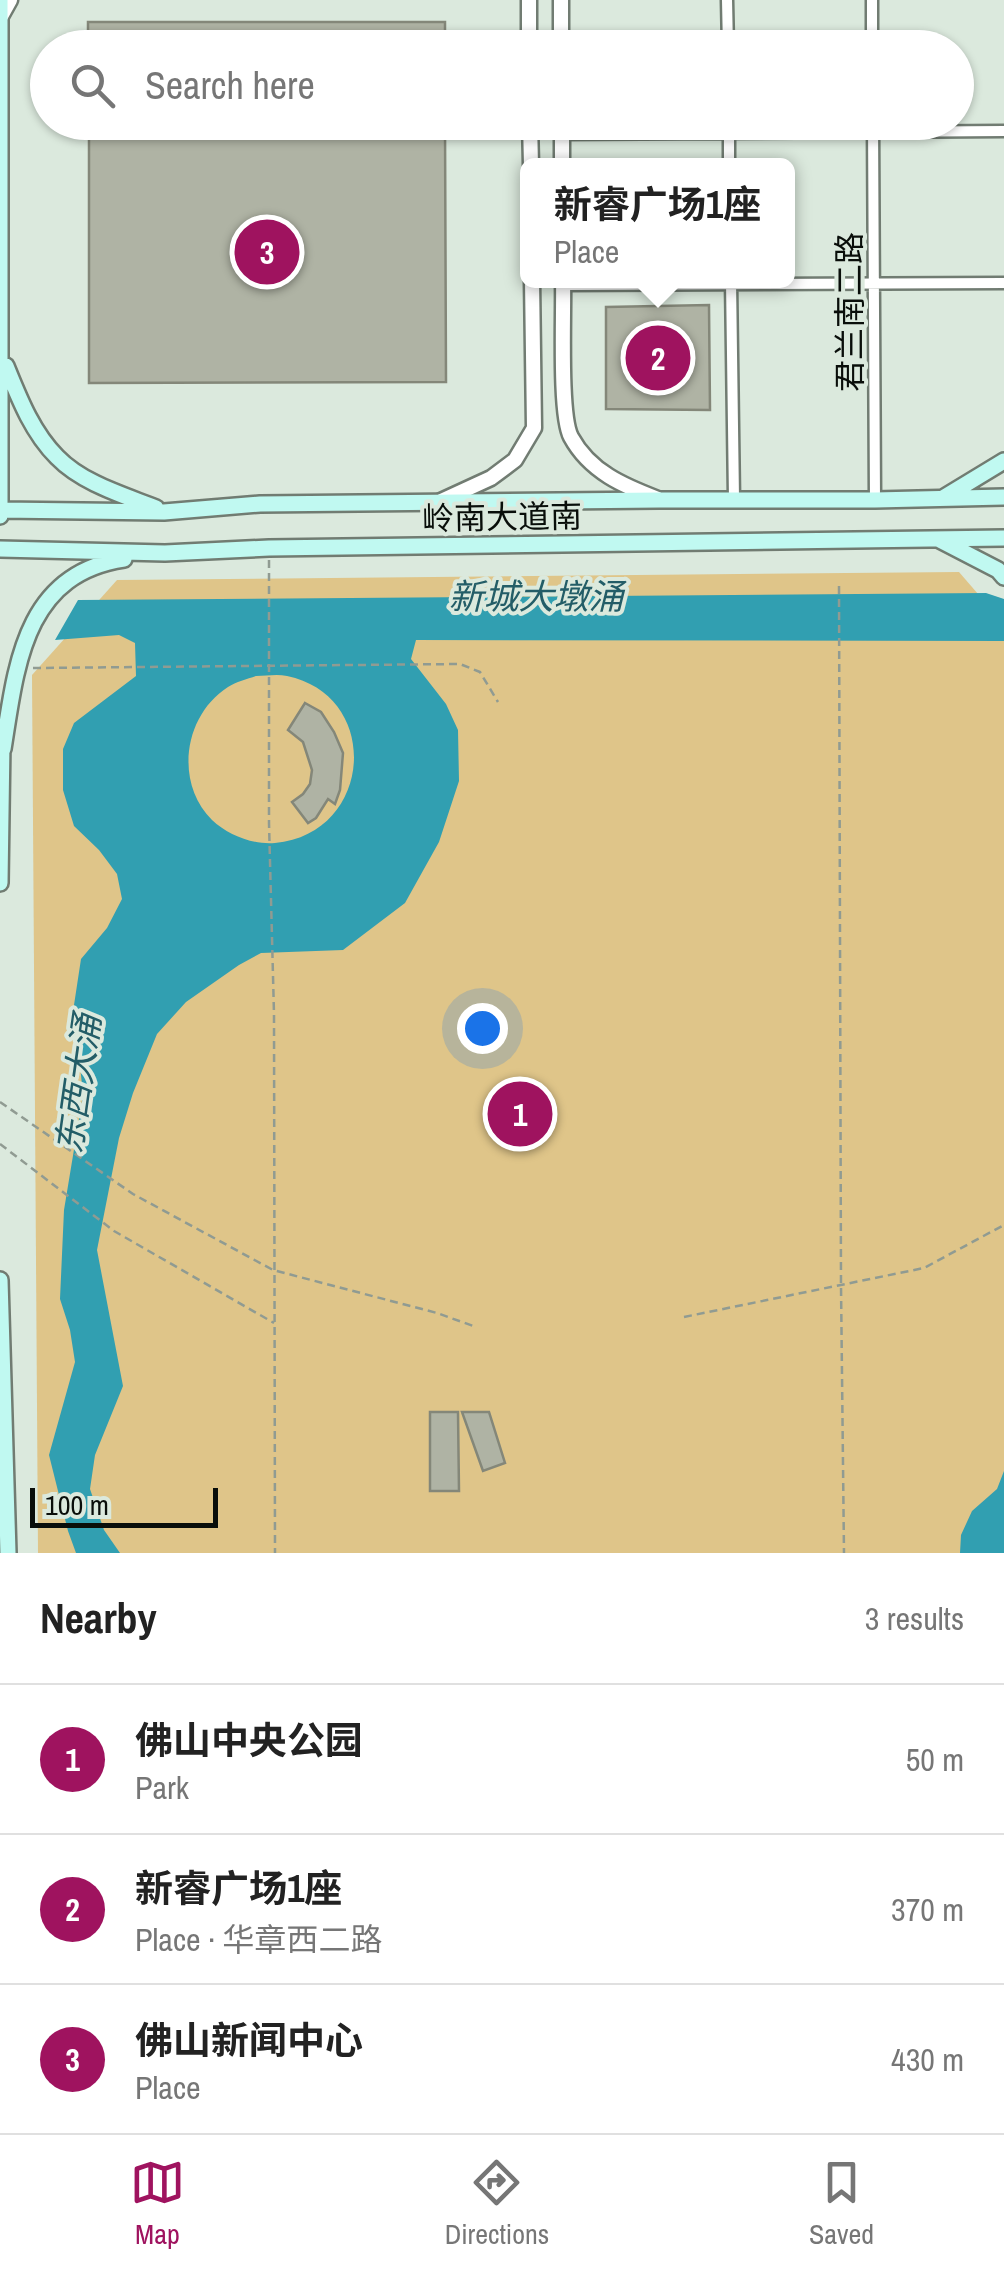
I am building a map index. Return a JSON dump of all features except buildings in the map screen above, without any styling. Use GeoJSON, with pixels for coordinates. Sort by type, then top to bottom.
{"type":"FeatureCollection","features":[{"type":"Feature","properties":{"kind":"main road"},"geometry":{"type":"LineString","coordinates":[[0,0],[0,518]]}},
{"type":"Feature","properties":{"kind":"main road"},"geometry":{"type":"LineString","coordinates":[[2,357],[22,405],[57,458],[98,484],[164,512]]}},
{"type":"Feature","properties":{"kind":"main road"},"geometry":{"type":"LineString","coordinates":[[942,499],[1004,461]]}},
{"type":"Feature","properties":{"kind":"main road"},"geometry":{"type":"LineString","coordinates":[[1,510],[164,512],[260,504],[1004,497]]}},
{"type":"Feature","properties":{"kind":"main road"},"geometry":{"type":"LineString","coordinates":[[937,538],[1004,576]]}},
{"type":"Feature","properties":{"kind":"main road","name":"岭南大道南"},"geometry":{"type":"LineString","coordinates":[[0,548],[165,553],[269,548],[1004,538]]}},
{"type":"Feature","properties":{"kind":"main road"},"geometry":{"type":"LineString","coordinates":[[0,882],[3,749],[16,668],[26,634],[49,598],[73,577],[106,562],[165,553]]}},
{"type":"Feature","properties":{"kind":"main road"},"geometry":{"type":"LineString","coordinates":[[0,725],[3,749]]}},
{"type":"Feature","properties":{"kind":"main road"},"geometry":{"type":"LineString","coordinates":[[0,1280],[8,1553]]}},
{"type":"Feature","properties":{"kind":"street"},"geometry":{"type":"LineString","coordinates":[[0,18],[10,0]]}},
{"type":"Feature","properties":{"kind":"street"},"geometry":{"type":"LineString","coordinates":[[529,0],[530,30]]}},
{"type":"Feature","properties":{"kind":"street"},"geometry":{"type":"LineString","coordinates":[[561,0],[561,30]]}},
{"type":"Feature","properties":{"kind":"street"},"geometry":{"type":"LineString","coordinates":[[727,0],[728,30]]}},
{"type":"Feature","properties":{"kind":"street"},"geometry":{"type":"LineString","coordinates":[[872,0],[872,30]]}},
{"type":"Feature","properties":{"kind":"street"},"geometry":{"type":"LineString","coordinates":[[974,129],[1004,130]]}},
{"type":"Feature","properties":{"kind":"street","name":"君兰南二路"},"geometry":{"type":"LineString","coordinates":[[873,140],[875,500]]}},
{"type":"Feature","properties":{"kind":"street"},"geometry":{"type":"LineString","coordinates":[[795,283],[1004,283]]}},
{"type":"Feature","properties":{"kind":"street"},"geometry":{"type":"LineString","coordinates":[[436,503],[492,478],[515,460],[534,428],[532,288]]}},
{"type":"Feature","properties":{"kind":"street"},"geometry":{"type":"LineString","coordinates":[[564,288],[564,402],[569,434],[590,462],[616,482],[659,500]]}},
{"type":"Feature","properties":{"kind":"street"},"geometry":{"type":"LineString","coordinates":[[731,288],[734,500]]}},
{"type":"Feature","properties":{"kind":"path"},"geometry":{"type":"LineString","coordinates":[[269,548],[275,1553]]}},
{"type":"Feature","properties":{"kind":"path"},"geometry":{"type":"LineString","coordinates":[[839,586],[844,1553]]}},
{"type":"Feature","properties":{"kind":"path"},"geometry":{"type":"LineString","coordinates":[[16,668],[460,664],[480,672],[498,702]]}},
{"type":"Feature","properties":{"kind":"path"},"geometry":{"type":"LineString","coordinates":[[0,1102],[133,1194],[273,1270],[476,1327]]}},
{"type":"Feature","properties":{"kind":"path"},"geometry":{"type":"LineString","coordinates":[[0,1144],[114,1231],[274,1323]]}},
{"type":"Feature","properties":{"kind":"path"},"geometry":{"type":"LineString","coordinates":[[684,1316],[924,1268],[1004,1225]]}},
{"type":"Feature","properties":{"kind":"shaded area"},"geometry":{"type":"Polygon","coordinates":[[[959,572],[1004,624],[1004,1553],[38,1553],[32,675],[117,580],[959,572]]]}},
{"type":"Feature","properties":{"kind":"water"},"geometry":{"type":"Polygon","coordinates":[[[986,593],[1004,599],[1004,641],[416,640],[411,659],[446,704],[458,730],[459,781],[439,842],[405,903],[343,950],[261,953],[186,1002],[157,1034],[133,1093],[119,1138],[97,1250],[123,1386],[95,1455],[90,1489],[104,1530],[120,1553],[76,1553],[49,1455],[75,1362],[60,1299],[64,1210],[83,1095],[74,1005],[81,959],[107,928],[122,899],[117,874],[74,826],[63,790],[63,749],[74,723],[136,676],[135,643],[119,635],[55,640],[78,600],[986,593]],[[260,676],[231,685],[213,699],[194,731],[189,769],[200,805],[212,820],[241,838],[275,843],[308,834],[332,816],[347,791],[354,764],[351,735],[339,709],[318,689],[287,676],[260,676]]]}},
{"type":"Feature","properties":{"kind":"water"},"geometry":{"type":"Polygon","coordinates":[[[1004,1471],[1004,1553],[960,1553],[961,1535],[972,1511],[997,1489],[1004,1471]]]}},
{"type":"Feature","properties":{"kind":"place","name":"佛山新闻中心"},"geometry":{"type":"Point","coordinates":[267,252]}},
{"type":"Feature","properties":{"kind":"place","name":"新睿广场1座"},"geometry":{"type":"Point","coordinates":[658,358]}},
{"type":"Feature","properties":{"kind":"place","name":"佛山中央公园"},"geometry":{"type":"Point","coordinates":[520,1114]}},
{"type":"Feature","properties":{"kind":"water label","name":"新城大墩涌"},"geometry":{"type":"Point","coordinates":[536,596]}},
{"type":"Feature","properties":{"kind":"water label","name":"东西大涌"},"geometry":{"type":"Point","coordinates":[78,1084]}}]}
